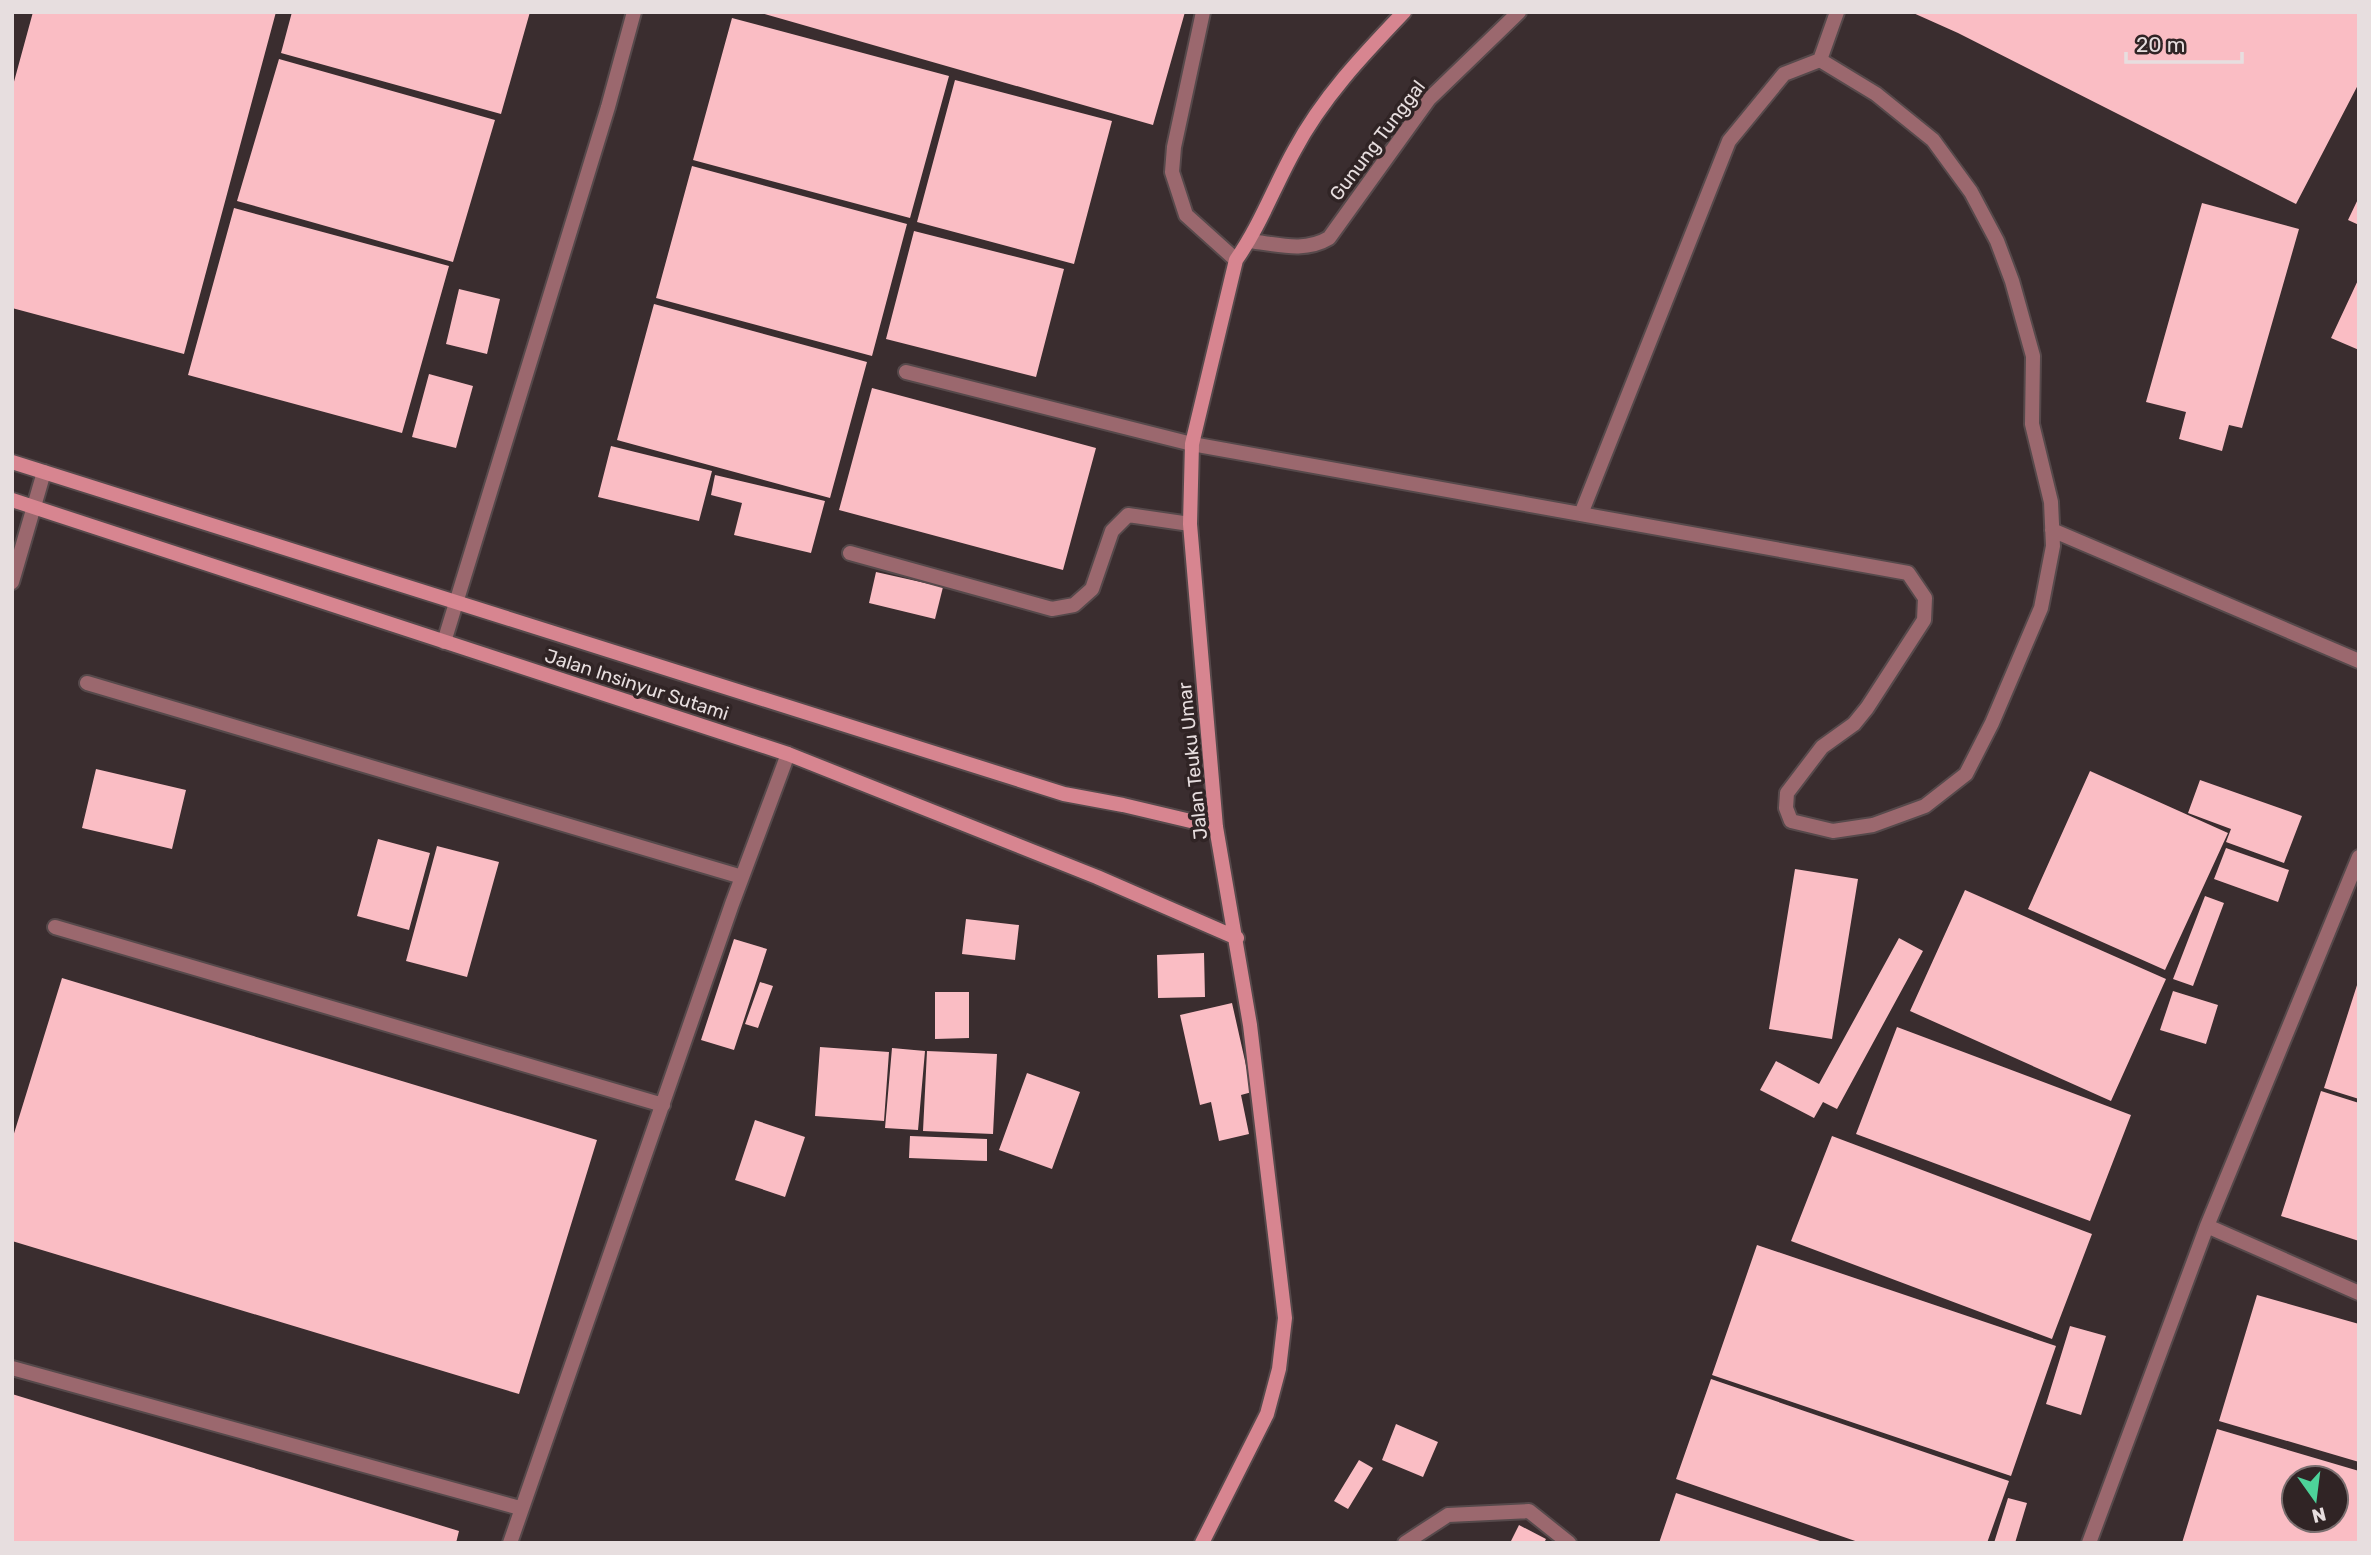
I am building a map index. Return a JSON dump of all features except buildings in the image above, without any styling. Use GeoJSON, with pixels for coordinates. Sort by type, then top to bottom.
{"type":"FeatureCollection","features":[{"type":"Feature","properties":{"kind":"street"},"geometry":{"type":"LineString","coordinates":[[444,642],[608,107],[634,12]]}},
{"type":"Feature","properties":{"kind":"street"},"geometry":{"type":"LineString","coordinates":[[1203,12],[1174,147],[1172,172],[1186,215],[1236,260]]}},
{"type":"Feature","properties":{"kind":"street","name":"Jalan Teuku Umar"},"geometry":{"type":"LineString","coordinates":[[1202,1543],[1268,1414],[1279,1369],[1285,1318],[1237,938],[1216,827],[1190,524],[1192,444],[1236,260],[1249,241],[1295,149],[1348,71],[1404,12]]}},
{"type":"Feature","properties":{"kind":"street","name":"Gunung Tunggal"},"geometry":{"type":"LineString","coordinates":[[1249,241],[1303,248],[1317,245],[1329,238],[1429,99],[1519,12]]}},
{"type":"Feature","properties":{"kind":"street"},"geometry":{"type":"LineString","coordinates":[[1581,514],[1729,141],[1784,74],[1820,60],[1837,12]]}},
{"type":"Feature","properties":{"kind":"street"},"geometry":{"type":"LineString","coordinates":[[906,372],[1192,444],[1908,573],[1924,598],[1924,620],[1867,708],[1854,723],[1822,747],[1787,793],[1786,808],[1791,821],[1833,831],[1873,825],[1925,806],[1966,774],[1992,723],[2041,608],[2053,546],[2051,502],[2032,424],[2033,356],[2012,281],[1997,241],[1970,192],[1933,141],[1876,94],[1820,60]]}},
{"type":"Feature","properties":{"kind":"street","name":"Jalan Insinyur Sutami"},"geometry":{"type":"LineString","coordinates":[[12,462],[1064,794],[1216,827]]}},
{"type":"Feature","properties":{"kind":"street"},"geometry":{"type":"LineString","coordinates":[[12,582],[44,472]]}},
{"type":"Feature","properties":{"kind":"street","name":"Jalan Insinyur Sutami"},"geometry":{"type":"LineString","coordinates":[[12,500],[788,754],[1097,877],[1237,938]]}},
{"type":"Feature","properties":{"kind":"street"},"geometry":{"type":"LineString","coordinates":[[850,553],[1052,609],[1074,605],[1092,589],[1112,531],[1128,515],[1190,524]]}},
{"type":"Feature","properties":{"kind":"street"},"geometry":{"type":"LineString","coordinates":[[2052,530],[2359,660]]}},
{"type":"Feature","properties":{"kind":"street"},"geometry":{"type":"LineString","coordinates":[[87,683],[742,877]]}},
{"type":"Feature","properties":{"kind":"street"},"geometry":{"type":"LineString","coordinates":[[510,1543],[742,877],[788,754]]}},
{"type":"Feature","properties":{"kind":"street"},"geometry":{"type":"LineString","coordinates":[[2089,1543],[2207,1226],[2359,857]]}},
{"type":"Feature","properties":{"kind":"street"},"geometry":{"type":"LineString","coordinates":[[55,927],[663,1105]]}},
{"type":"Feature","properties":{"kind":"street"},"geometry":{"type":"LineString","coordinates":[[2207,1226],[2359,1293]]}},
{"type":"Feature","properties":{"kind":"street"},"geometry":{"type":"LineString","coordinates":[[12,1368],[520,1508]]}},
{"type":"Feature","properties":{"kind":"street"},"geometry":{"type":"LineString","coordinates":[[1405,1543],[1448,1515],[1529,1511],[1569,1543]]}}]}
